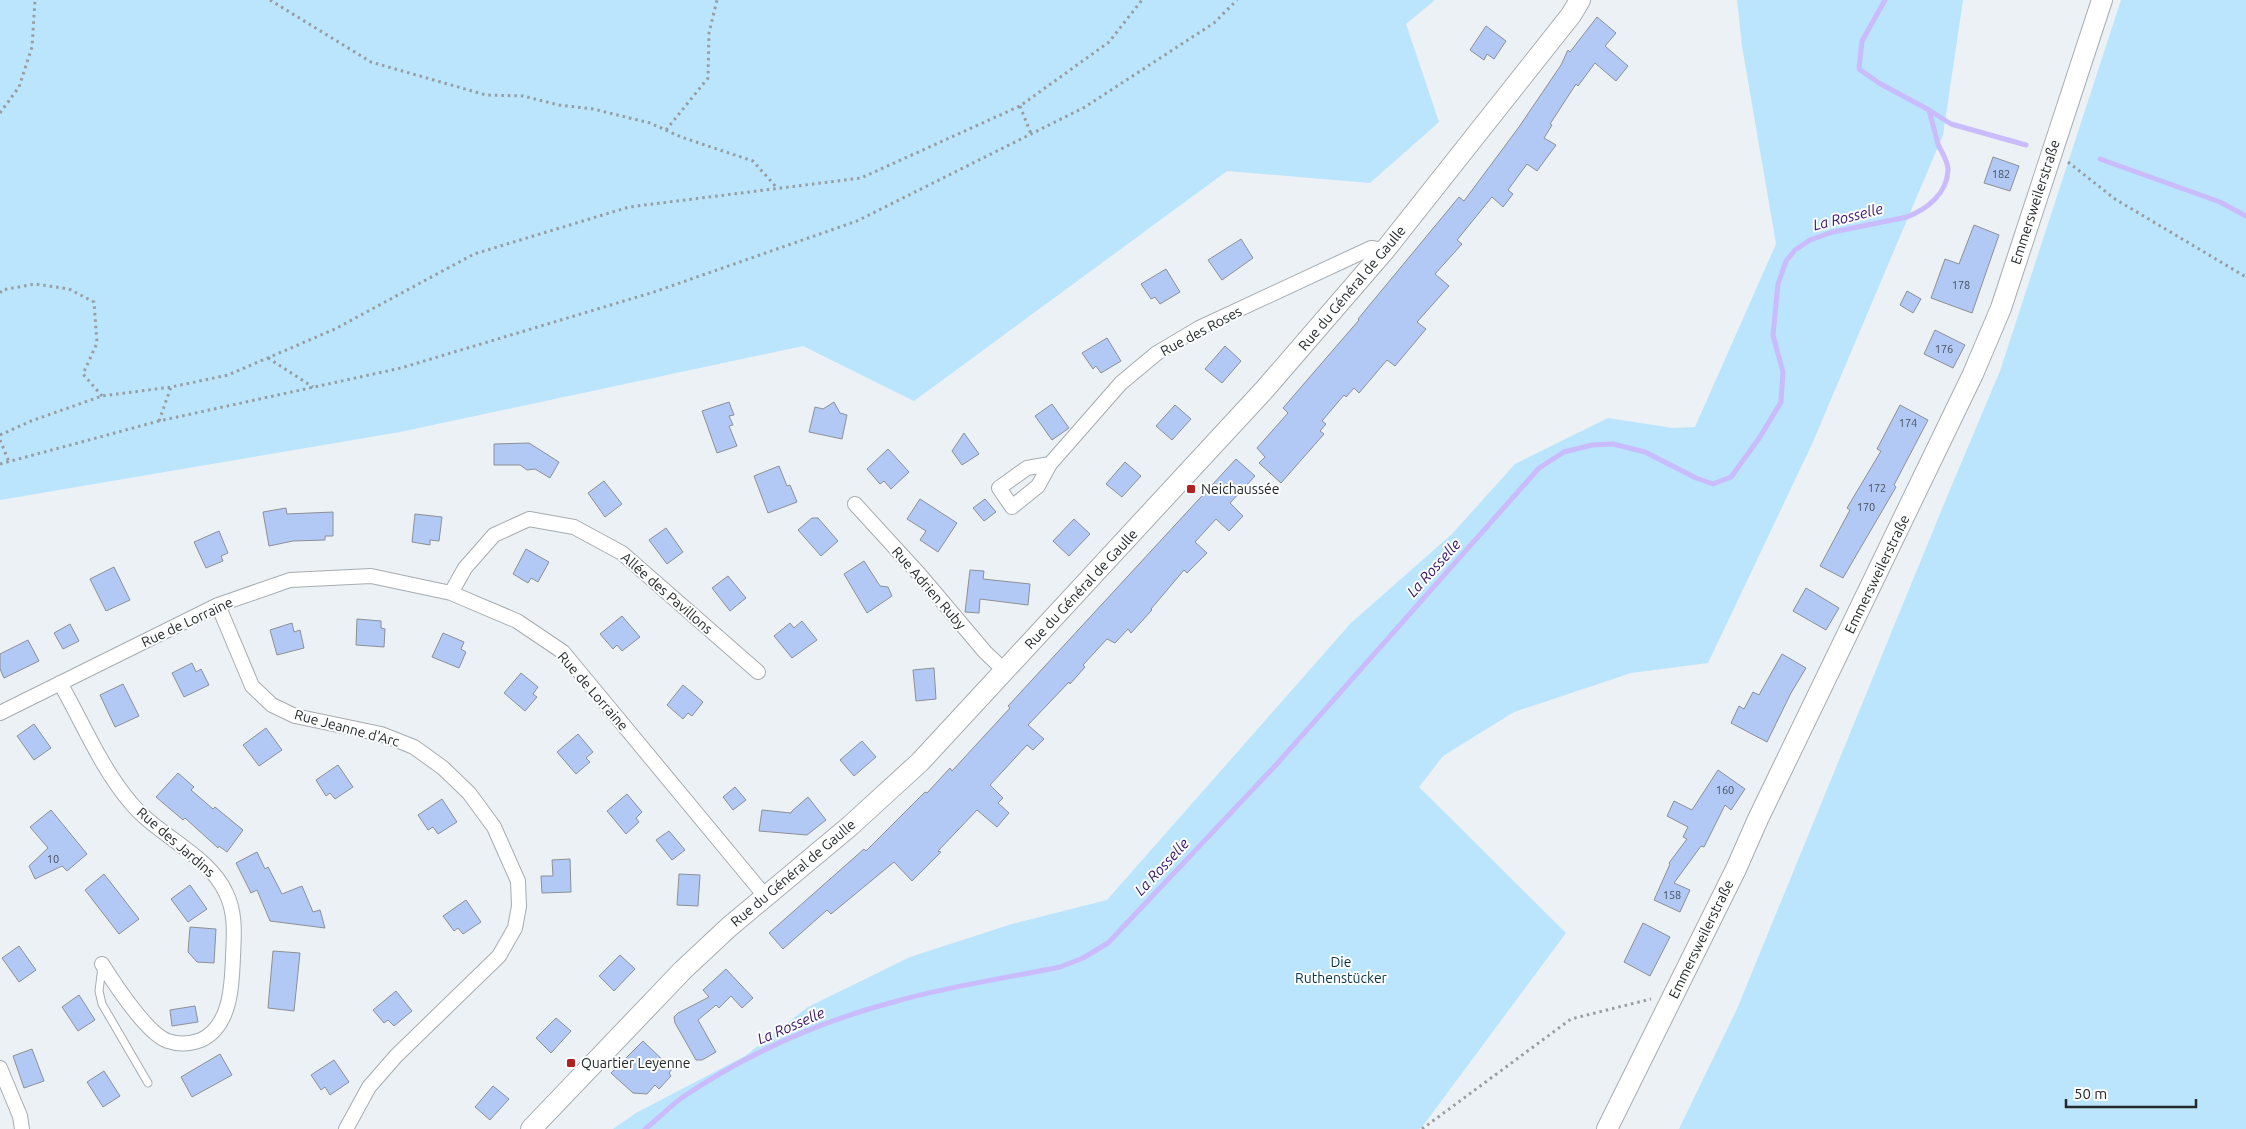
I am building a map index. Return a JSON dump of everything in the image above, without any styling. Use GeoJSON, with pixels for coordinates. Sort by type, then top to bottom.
{"type":"FeatureCollection","features":[{"type":"Feature","properties":{"kind":"main road","name":"Rue du Général de Gaulle"},"geometry":{"type":"LineString","coordinates":[[531,1129],[683,970],[765,896],[850,826],[920,762],[1005,671],[1265,389],[1385,250],[1571,15],[1580,0]]}},
{"type":"Feature","properties":{"kind":"main road","name":"Emmersweilerstraße"},"geometry":{"type":"LineString","coordinates":[[1607,1129],[1736,869],[1758,819],[1973,374],[2001,308],[2051,150],[2102,0]]}},
{"type":"Feature","properties":{"kind":"street","name":"Rue des Roses"},"geometry":{"type":"LineString","coordinates":[[1050,464],[1121,382],[1158,353],[1199,328],[1371,248],[1385,250]]}},
{"type":"Feature","properties":{"kind":"street","name":"Rue Adrien Ruby"},"geometry":{"type":"LineString","coordinates":[[855,504],[920,575],[985,652],[1005,671]]}},
{"type":"Feature","properties":{"kind":"street","name":"Allée des Pavillons"},"geometry":{"type":"LineString","coordinates":[[452,593],[465,568],[494,535],[529,519],[574,527],[622,553],[758,672]]}},
{"type":"Feature","properties":{"kind":"street","name":"Rue de Lorraine"},"geometry":{"type":"LineString","coordinates":[[0,713],[218,604],[290,580],[371,576],[452,593],[517,621],[563,652],[765,896]]}},
{"type":"Feature","properties":{"kind":"street","name":"Rue Jeanne d'Arc"},"geometry":{"type":"LineString","coordinates":[[218,604],[252,686],[272,705],[295,716],[381,734],[414,747],[443,768],[469,793],[494,826],[518,881],[519,906],[515,928],[499,956],[396,1056],[369,1087],[346,1129]]}},
{"type":"Feature","properties":{"kind":"street","name":"Rue des Jardins"},"geometry":{"type":"LineString","coordinates":[[60,683],[111,777],[131,804],[154,826],[216,876],[227,894],[234,923],[232,974],[227,1008],[220,1022],[210,1035],[190,1044],[167,1041],[150,1028],[119,990],[102,964]]}},
{"type":"Feature","properties":{"kind":"street"},"geometry":{"type":"LineString","coordinates":[[0,1068],[20,1116],[22,1129]]}},
{"type":"Feature","properties":{"kind":"lane","name":"Rue des Jardins"},"geometry":{"type":"LineString","coordinates":[[102,964],[99,991],[102,1004],[148,1083]]}},
{"type":"Feature","properties":{"kind":"path"},"geometry":{"type":"LineString","coordinates":[[0,113],[19,87],[32,47],[35,0]]}},
{"type":"Feature","properties":{"kind":"path"},"geometry":{"type":"LineString","coordinates":[[270,0],[371,62],[486,95],[523,96],[559,105],[593,109],[650,123],[754,161],[777,188]]}},
{"type":"Feature","properties":{"kind":"path"},"geometry":{"type":"LineString","coordinates":[[666,130],[708,78],[710,33],[717,0]]}},
{"type":"Feature","properties":{"kind":"path"},"geometry":{"type":"LineString","coordinates":[[0,435],[30,421],[102,396],[171,387],[228,375],[335,329],[474,254],[628,207],[861,178],[1020,106],[1109,42],[1142,0]]}},
{"type":"Feature","properties":{"kind":"path"},"geometry":{"type":"LineString","coordinates":[[0,464],[159,420],[401,368],[663,289],[857,221],[1085,107],[1214,23],[1237,0]]}},
{"type":"Feature","properties":{"kind":"path"},"geometry":{"type":"LineString","coordinates":[[1020,106],[1031,134]]}},
{"type":"Feature","properties":{"kind":"path"},"geometry":{"type":"LineString","coordinates":[[2051,150],[2115,199],[2246,277]]}},
{"type":"Feature","properties":{"kind":"path"},"geometry":{"type":"LineString","coordinates":[[0,293],[2,290],[35,284],[69,289],[94,302],[97,343],[83,374],[102,396]]}},
{"type":"Feature","properties":{"kind":"path"},"geometry":{"type":"LineString","coordinates":[[267,358],[313,387]]}},
{"type":"Feature","properties":{"kind":"path"},"geometry":{"type":"LineString","coordinates":[[159,420],[171,387]]}},
{"type":"Feature","properties":{"kind":"path"},"geometry":{"type":"LineString","coordinates":[[0,440],[10,462]]}},
{"type":"Feature","properties":{"kind":"path"},"geometry":{"type":"LineString","coordinates":[[1422,1129],[1571,1019],[1674,994]]}},
{"type":"Feature","properties":{"kind":"green space"},"geometry":{"type":"Polygon","coordinates":[[[0,0],[1435,0],[1406,24],[1439,122],[1370,183],[1227,171],[914,401],[803,346],[400,432],[0,500],[0,0]]]}},
{"type":"Feature","properties":{"kind":"green space","name":"Die Ruthenstücker"},"geometry":{"type":"Polygon","coordinates":[[[1737,0],[1963,0],[1943,135],[1812,444],[1708,663],[1631,673],[1514,712],[1443,756],[1419,787],[1566,933],[1422,1127],[1419,1129],[613,1129],[636,1113],[745,1056],[808,1007],[910,957],[1012,924],[1107,900],[1351,623],[1452,534],[1515,464],[1608,418],[1673,428],[1695,427],[1776,244],[1742,46],[1737,0]]]}},
{"type":"Feature","properties":{"kind":"green space"},"geometry":{"type":"Polygon","coordinates":[[[2121,0],[2246,0],[2246,1129],[1679,1129],[1737,1009],[2000,371],[2121,0]]]}},
{"type":"Feature","properties":{"kind":"building"},"geometry":{"type":"Polygon","coordinates":[[[1597,17],[1616,33],[1605,46],[1628,66],[1616,81],[1595,63],[1578,86],[1576,84],[1550,124],[1552,125],[1544,138],[1556,145],[1537,171],[1527,164],[1508,190],[1513,194],[1503,207],[1492,197],[1457,240],[1462,244],[1435,274],[1449,286],[1417,322],[1426,329],[1395,366],[1387,360],[1359,393],[1354,388],[1346,397],[1344,395],[1322,421],[1326,424],[1320,431],[1324,434],[1281,483],[1259,463],[1265,457],[1257,448],[1288,413],[1283,408],[1359,320],[1459,197],[1464,201],[1519,127],[1561,65],[1568,50],[1570,52],[1597,17]]]}},
{"type":"Feature","properties":{"kind":"building"},"geometry":{"type":"Polygon","coordinates":[[[1486,26],[1506,41],[1494,59],[1487,54],[1484,60],[1470,50],[1486,26]]]}},
{"type":"Feature","properties":{"kind":"building"},"geometry":{"type":"Polygon","coordinates":[[[1993,157],[2019,166],[2010,191],[1984,183],[1993,157]]]}},
{"type":"Feature","properties":{"kind":"building"},"geometry":{"type":"Polygon","coordinates":[[[1974,225],[1999,235],[1972,313],[1931,298],[1945,259],[1959,264],[1974,225]]]}},
{"type":"Feature","properties":{"kind":"building"},"geometry":{"type":"Polygon","coordinates":[[[1241,239],[1253,258],[1222,280],[1208,260],[1241,239]]]}},
{"type":"Feature","properties":{"kind":"building"},"geometry":{"type":"Polygon","coordinates":[[[1166,269],[1180,292],[1160,304],[1155,297],[1151,299],[1141,284],[1166,269]]]}},
{"type":"Feature","properties":{"kind":"building"},"geometry":{"type":"Polygon","coordinates":[[[1907,291],[1921,299],[1913,313],[1900,305],[1907,291]]]}},
{"type":"Feature","properties":{"kind":"building"},"geometry":{"type":"Polygon","coordinates":[[[1935,330],[1965,345],[1953,368],[1924,354],[1935,330]]]}},
{"type":"Feature","properties":{"kind":"building"},"geometry":{"type":"Polygon","coordinates":[[[1107,338],[1121,361],[1101,373],[1096,366],[1093,369],[1082,353],[1107,338]]]}},
{"type":"Feature","properties":{"kind":"building"},"geometry":{"type":"Polygon","coordinates":[[[1225,346],[1241,361],[1222,383],[1205,369],[1225,346]]]}},
{"type":"Feature","properties":{"kind":"building"},"geometry":{"type":"Polygon","coordinates":[[[729,402],[734,415],[729,416],[733,425],[729,426],[737,446],[717,453],[702,411],[729,402]]]}},
{"type":"Feature","properties":{"kind":"building"},"geometry":{"type":"Polygon","coordinates":[[[834,402],[840,413],[847,415],[842,439],[809,432],[815,407],[823,409],[834,402]]]}},
{"type":"Feature","properties":{"kind":"building"},"geometry":{"type":"Polygon","coordinates":[[[1052,404],[1069,428],[1052,440],[1035,416],[1052,404]]]}},
{"type":"Feature","properties":{"kind":"building"},"geometry":{"type":"Polygon","coordinates":[[[1175,405],[1191,419],[1172,440],[1156,426],[1175,405]]]}},
{"type":"Feature","properties":{"kind":"building"},"geometry":{"type":"Polygon","coordinates":[[[1900,405],[1928,420],[1894,485],[1896,487],[1843,578],[1820,566],[1850,510],[1847,508],[1881,451],[1877,449],[1900,405]]]}},
{"type":"Feature","properties":{"kind":"building"},"geometry":{"type":"Polygon","coordinates":[[[964,433],[979,454],[962,465],[952,451],[964,433]]]}},
{"type":"Feature","properties":{"kind":"building"},"geometry":{"type":"Polygon","coordinates":[[[529,443],[559,462],[550,478],[535,469],[527,470],[520,465],[494,465],[494,444],[529,443]]]}},
{"type":"Feature","properties":{"kind":"building"},"geometry":{"type":"Polygon","coordinates":[[[888,449],[909,472],[891,489],[884,481],[880,484],[867,469],[888,449]]]}},
{"type":"Feature","properties":{"kind":"building"},"geometry":{"type":"Polygon","coordinates":[[[1236,459],[1255,476],[1230,503],[1243,516],[1229,531],[1216,519],[1195,542],[1207,553],[1187,573],[1184,570],[1131,633],[1128,629],[1115,643],[1107,639],[1083,665],[1085,667],[1070,684],[1069,682],[1028,725],[1044,739],[1033,750],[1027,745],[990,785],[1003,798],[998,803],[1009,813],[997,827],[977,810],[938,851],[941,852],[912,881],[894,862],[831,914],[827,910],[783,949],[769,933],[864,849],[866,851],[925,792],[927,793],[950,768],[952,771],[1010,708],[1008,706],[1236,459]]]}},
{"type":"Feature","properties":{"kind":"building"},"geometry":{"type":"Polygon","coordinates":[[[1125,462],[1141,476],[1122,497],[1106,484],[1125,462]]]}},
{"type":"Feature","properties":{"kind":"building"},"geometry":{"type":"Polygon","coordinates":[[[779,466],[787,486],[790,485],[797,502],[768,513],[754,476],[779,466]]]}},
{"type":"Feature","properties":{"kind":"building"},"geometry":{"type":"Polygon","coordinates":[[[604,481],[622,504],[605,517],[588,493],[604,481]]]}},
{"type":"Feature","properties":{"kind":"building"},"geometry":{"type":"Polygon","coordinates":[[[920,499],[957,523],[938,552],[920,540],[926,531],[907,519],[920,499]]]}},
{"type":"Feature","properties":{"kind":"building"},"geometry":{"type":"Polygon","coordinates":[[[985,499],[996,512],[984,521],[973,508],[985,499]]]}},
{"type":"Feature","properties":{"kind":"building"},"geometry":{"type":"Polygon","coordinates":[[[286,508],[287,514],[333,512],[333,536],[325,536],[325,540],[293,541],[269,546],[263,512],[286,508]]]}},
{"type":"Feature","properties":{"kind":"building"},"geometry":{"type":"Polygon","coordinates":[[[415,514],[442,517],[439,541],[430,540],[430,545],[412,542],[415,514]]]}},
{"type":"Feature","properties":{"kind":"building"},"geometry":{"type":"Polygon","coordinates":[[[812,518],[818,518],[838,541],[821,556],[798,530],[812,518]]]}},
{"type":"Feature","properties":{"kind":"building"},"geometry":{"type":"Polygon","coordinates":[[[1074,519],[1090,534],[1069,556],[1053,541],[1074,519]]]}},
{"type":"Feature","properties":{"kind":"building"},"geometry":{"type":"Polygon","coordinates":[[[666,528],[683,552],[667,564],[649,540],[666,528]]]}},
{"type":"Feature","properties":{"kind":"building"},"geometry":{"type":"Polygon","coordinates":[[[219,531],[228,553],[221,556],[223,561],[206,568],[194,542],[219,531]]]}},
{"type":"Feature","properties":{"kind":"building"},"geometry":{"type":"Polygon","coordinates":[[[526,549],[549,562],[538,582],[531,578],[528,583],[513,574],[526,549]]]}},
{"type":"Feature","properties":{"kind":"building"},"geometry":{"type":"Polygon","coordinates":[[[864,561],[880,586],[888,587],[892,596],[867,613],[844,574],[864,561]]]}},
{"type":"Feature","properties":{"kind":"building"},"geometry":{"type":"Polygon","coordinates":[[[114,567],[130,600],[106,611],[90,579],[114,567]]]}},
{"type":"Feature","properties":{"kind":"building"},"geometry":{"type":"Polygon","coordinates":[[[970,570],[984,571],[983,579],[1030,584],[1028,605],[980,599],[979,613],[965,612],[970,570]]]}},
{"type":"Feature","properties":{"kind":"building"},"geometry":{"type":"Polygon","coordinates":[[[728,576],[746,598],[730,611],[712,588],[728,576]]]}},
{"type":"Feature","properties":{"kind":"building"},"geometry":{"type":"Polygon","coordinates":[[[1806,588],[1839,608],[1826,630],[1793,611],[1806,588]]]}},
{"type":"Feature","properties":{"kind":"building"},"geometry":{"type":"Polygon","coordinates":[[[622,616],[640,637],[622,651],[617,645],[613,649],[600,634],[622,616]]]}},
{"type":"Feature","properties":{"kind":"building"},"geometry":{"type":"Polygon","coordinates":[[[357,619],[381,621],[381,628],[385,629],[384,647],[356,645],[357,619]]]}},
{"type":"Feature","properties":{"kind":"building"},"geometry":{"type":"Polygon","coordinates":[[[802,621],[817,640],[792,658],[774,636],[790,623],[794,628],[802,621]]]}},
{"type":"Feature","properties":{"kind":"building"},"geometry":{"type":"Polygon","coordinates":[[[292,623],[294,632],[300,630],[304,648],[277,655],[270,630],[292,623]]]}},
{"type":"Feature","properties":{"kind":"building"},"geometry":{"type":"Polygon","coordinates":[[[70,624],[79,641],[63,649],[54,633],[70,624]]]}},
{"type":"Feature","properties":{"kind":"building"},"geometry":{"type":"Polygon","coordinates":[[[443,633],[464,642],[461,649],[466,652],[459,668],[432,657],[443,633]]]}},
{"type":"Feature","properties":{"kind":"building"},"geometry":{"type":"Polygon","coordinates":[[[28,640],[39,661],[4,678],[0,669],[0,654],[28,640]]]}},
{"type":"Feature","properties":{"kind":"building"},"geometry":{"type":"Polygon","coordinates":[[[1782,654],[1806,668],[1791,693],[1767,742],[1731,723],[1739,706],[1744,709],[1753,692],[1759,695],[1782,654]]]}},
{"type":"Feature","properties":{"kind":"building"},"geometry":{"type":"Polygon","coordinates":[[[192,663],[196,672],[201,669],[209,685],[184,697],[172,673],[192,663]]]}},
{"type":"Feature","properties":{"kind":"building"},"geometry":{"type":"Polygon","coordinates":[[[934,668],[936,699],[916,701],[913,670],[934,668]]]}},
{"type":"Feature","properties":{"kind":"building"},"geometry":{"type":"Polygon","coordinates":[[[521,673],[538,687],[533,694],[537,697],[525,711],[504,693],[521,673]]]}},
{"type":"Feature","properties":{"kind":"building"},"geometry":{"type":"Polygon","coordinates":[[[123,684],[139,716],[115,727],[100,695],[123,684]]]}},
{"type":"Feature","properties":{"kind":"building"},"geometry":{"type":"Polygon","coordinates":[[[683,685],[703,702],[692,716],[688,713],[683,719],[667,705],[683,685]]]}},
{"type":"Feature","properties":{"kind":"building"},"geometry":{"type":"Polygon","coordinates":[[[34,724],[51,748],[34,760],[17,736],[34,724]]]}},
{"type":"Feature","properties":{"kind":"building"},"geometry":{"type":"Polygon","coordinates":[[[266,728],[282,750],[259,766],[243,745],[266,728]]]}},
{"type":"Feature","properties":{"kind":"building"},"geometry":{"type":"Polygon","coordinates":[[[578,734],[593,752],[586,758],[590,762],[576,774],[557,752],[578,734]]]}},
{"type":"Feature","properties":{"kind":"building"},"geometry":{"type":"Polygon","coordinates":[[[862,741],[876,757],[854,776],[840,760],[862,741]]]}},
{"type":"Feature","properties":{"kind":"building"},"geometry":{"type":"Polygon","coordinates":[[[338,765],[353,787],[335,799],[330,793],[326,796],[316,780],[338,765]]]}},
{"type":"Feature","properties":{"kind":"building"},"geometry":{"type":"Polygon","coordinates":[[[1718,770],[1745,789],[1731,810],[1725,805],[1704,847],[1701,846],[1674,883],[1690,890],[1680,912],[1654,900],[1669,863],[1687,839],[1683,837],[1688,827],[1667,816],[1674,801],[1692,810],[1718,770]]]}},
{"type":"Feature","properties":{"kind":"building"},"geometry":{"type":"Polygon","coordinates":[[[178,773],[194,787],[191,790],[213,809],[215,807],[243,830],[227,852],[219,846],[218,848],[185,818],[183,820],[156,797],[178,773]]]}},
{"type":"Feature","properties":{"kind":"building"},"geometry":{"type":"Polygon","coordinates":[[[735,787],[746,800],[733,810],[723,797],[735,787]]]}},
{"type":"Feature","properties":{"kind":"building"},"geometry":{"type":"Polygon","coordinates":[[[627,794],[642,812],[636,818],[639,822],[626,834],[607,811],[627,794]]]}},
{"type":"Feature","properties":{"kind":"building"},"geometry":{"type":"Polygon","coordinates":[[[808,797],[826,820],[807,835],[759,831],[762,810],[791,813],[808,797]]]}},
{"type":"Feature","properties":{"kind":"building"},"geometry":{"type":"Polygon","coordinates":[[[442,799],[457,822],[438,834],[433,827],[428,830],[418,815],[442,799]]]}},
{"type":"Feature","properties":{"kind":"building"},"geometry":{"type":"Polygon","coordinates":[[[51,810],[87,854],[67,871],[62,866],[35,879],[29,866],[48,848],[30,827],[51,810]]]}},
{"type":"Feature","properties":{"kind":"building"},"geometry":{"type":"Polygon","coordinates":[[[669,831],[685,850],[672,860],[656,840],[669,831]]]}},
{"type":"Feature","properties":{"kind":"building"},"geometry":{"type":"Polygon","coordinates":[[[257,852],[265,869],[268,867],[282,894],[302,886],[313,912],[320,910],[325,928],[270,921],[257,890],[251,893],[236,863],[257,852]]]}},
{"type":"Feature","properties":{"kind":"building"},"geometry":{"type":"Polygon","coordinates":[[[570,859],[571,892],[542,893],[541,876],[553,876],[552,860],[570,859]]]}},
{"type":"Feature","properties":{"kind":"building"},"geometry":{"type":"Polygon","coordinates":[[[104,874],[139,919],[119,934],[85,890],[104,874]]]}},
{"type":"Feature","properties":{"kind":"building"},"geometry":{"type":"Polygon","coordinates":[[[679,874],[700,875],[698,906],[677,905],[679,874]]]}},
{"type":"Feature","properties":{"kind":"building"},"geometry":{"type":"Polygon","coordinates":[[[190,885],[207,909],[188,922],[171,899],[190,885]]]}},
{"type":"Feature","properties":{"kind":"building"},"geometry":{"type":"Polygon","coordinates":[[[466,900],[481,922],[463,934],[458,928],[454,931],[443,916],[466,900]]]}},
{"type":"Feature","properties":{"kind":"building"},"geometry":{"type":"Polygon","coordinates":[[[1643,923],[1670,937],[1650,976],[1624,962],[1643,923]]]}},
{"type":"Feature","properties":{"kind":"building"},"geometry":{"type":"Polygon","coordinates":[[[190,927],[216,929],[214,963],[197,962],[188,952],[190,927]]]}},
{"type":"Feature","properties":{"kind":"building"},"geometry":{"type":"Polygon","coordinates":[[[19,946],[36,970],[19,982],[2,958],[19,946]]]}},
{"type":"Feature","properties":{"kind":"building"},"geometry":{"type":"Polygon","coordinates":[[[273,951],[300,953],[294,1011],[268,1008],[273,951]]]}},
{"type":"Feature","properties":{"kind":"building"},"geometry":{"type":"Polygon","coordinates":[[[620,955],[635,969],[614,991],[599,976],[620,955]]]}},
{"type":"Feature","properties":{"kind":"building"},"geometry":{"type":"Polygon","coordinates":[[[726,969],[753,998],[742,1008],[731,996],[719,1008],[716,1005],[698,1020],[716,1052],[702,1060],[696,1060],[675,1023],[674,1017],[709,997],[703,990],[726,969]]]}},
{"type":"Feature","properties":{"kind":"building"},"geometry":{"type":"Polygon","coordinates":[[[396,991],[412,1011],[394,1026],[388,1020],[384,1023],[373,1010],[396,991]]]}},
{"type":"Feature","properties":{"kind":"building"},"geometry":{"type":"Polygon","coordinates":[[[79,995],[95,1020],[78,1031],[62,1007],[79,995]]]}},
{"type":"Feature","properties":{"kind":"building"},"geometry":{"type":"Polygon","coordinates":[[[195,1006],[198,1022],[172,1026],[170,1010],[195,1006]]]}},
{"type":"Feature","properties":{"kind":"building"},"geometry":{"type":"Polygon","coordinates":[[[556,1018],[571,1031],[551,1053],[536,1038],[556,1018]]]}},
{"type":"Feature","properties":{"kind":"building"},"geometry":{"type":"Polygon","coordinates":[[[643,1041],[672,1069],[669,1073],[671,1076],[659,1089],[655,1085],[647,1094],[633,1093],[611,1073],[643,1041]]]}},
{"type":"Feature","properties":{"kind":"building"},"geometry":{"type":"Polygon","coordinates":[[[32,1049],[44,1081],[24,1088],[13,1056],[32,1049]]]}},
{"type":"Feature","properties":{"kind":"building"},"geometry":{"type":"Polygon","coordinates":[[[220,1054],[232,1075],[192,1097],[181,1077],[220,1054]]]}},
{"type":"Feature","properties":{"kind":"building"},"geometry":{"type":"Polygon","coordinates":[[[334,1060],[349,1082],[330,1095],[325,1087],[321,1090],[311,1075],[334,1060]]]}},
{"type":"Feature","properties":{"kind":"building"},"geometry":{"type":"Polygon","coordinates":[[[104,1071],[120,1096],[103,1107],[87,1082],[104,1071]]]}},
{"type":"Feature","properties":{"kind":"building"},"geometry":{"type":"Polygon","coordinates":[[[493,1086],[509,1099],[490,1120],[475,1107],[493,1086]]]}},
{"type":"Feature","properties":{"kind":"waterway","name":"La Rosselle"},"geometry":{"type":"LineString","coordinates":[[645,1129],[678,1101],[733,1066],[813,1029],[869,1009],[917,996],[1060,967],[1083,958],[1108,943],[1275,766],[1539,468],[1564,452],[1592,445],[1613,444],[1645,452],[1696,478],[1713,484],[1731,477],[1760,437],[1781,402],[1783,372],[1773,335],[1778,284],[1786,261],[1795,250],[1810,240],[1833,232],[1907,217],[1922,210],[1935,200],[1947,179],[1947,163],[1938,144],[1929,110],[1879,83],[1859,69],[1862,41],[1885,0]]}},
{"type":"Feature","properties":{"kind":"waterway"},"geometry":{"type":"LineString","coordinates":[[1929,110],[1951,124],[2026,145]]}},
{"type":"Feature","properties":{"kind":"waterway"},"geometry":{"type":"LineString","coordinates":[[2100,159],[2220,202],[2246,216]]}},
{"type":"Feature","properties":{"kind":"place","name":"Neichaussée"},"geometry":{"type":"Point","coordinates":[1191,489]}},
{"type":"Feature","properties":{"kind":"place","name":"Quartier Leyenne"},"geometry":{"type":"Point","coordinates":[571,1063]}}]}
